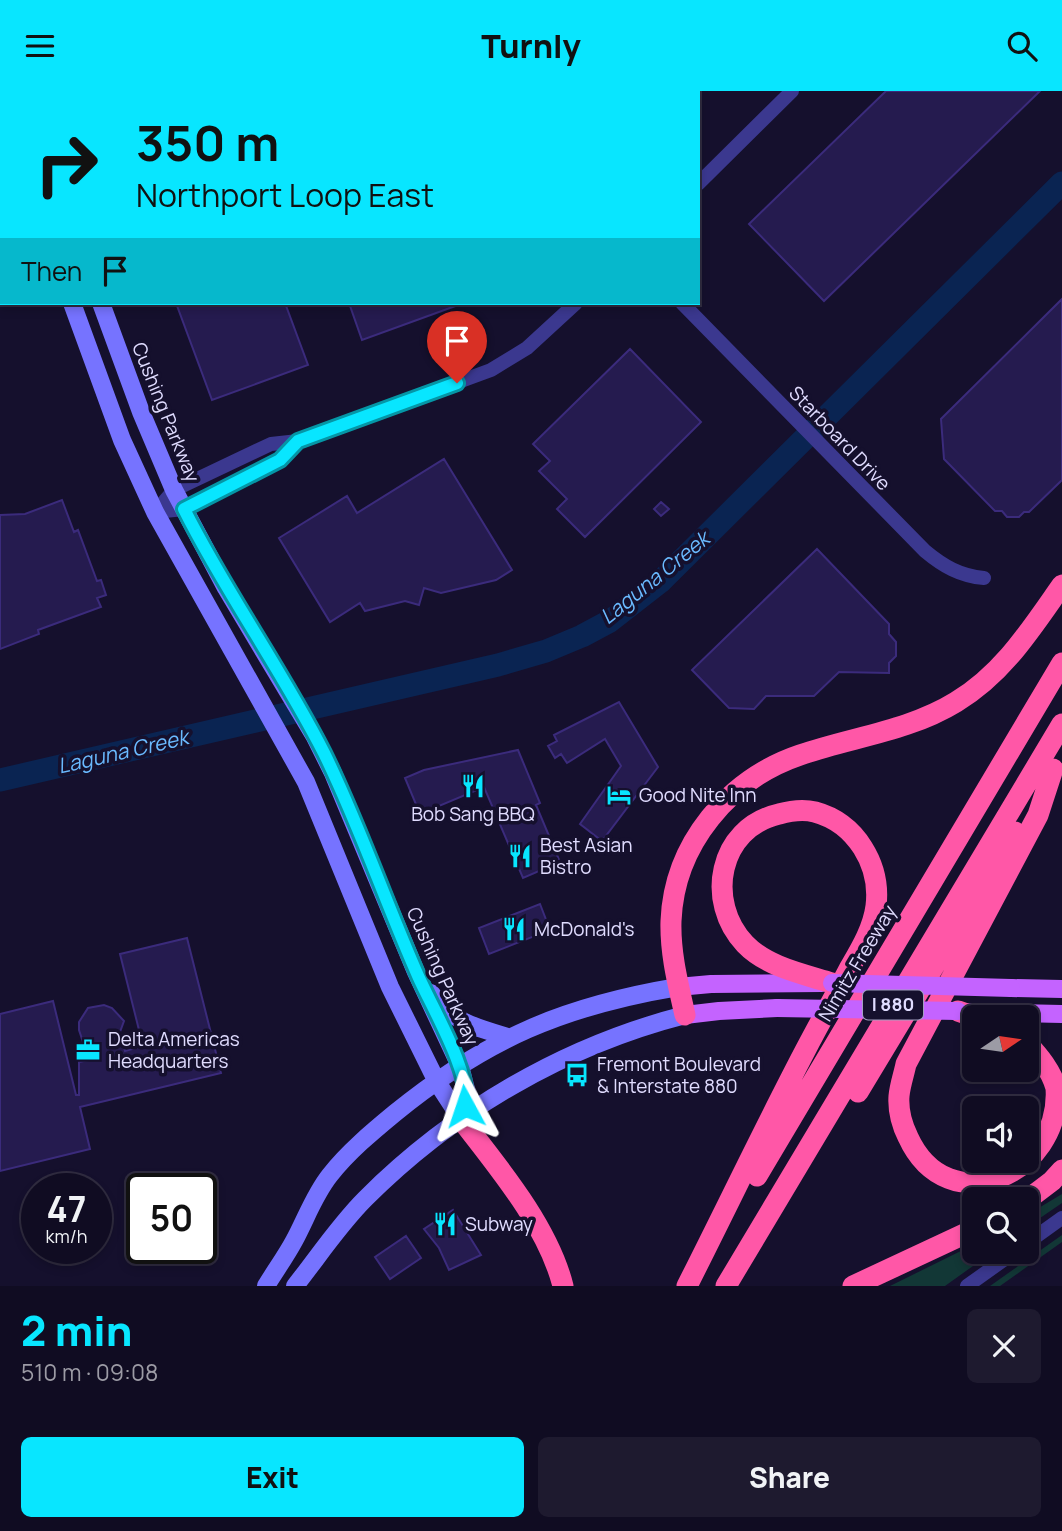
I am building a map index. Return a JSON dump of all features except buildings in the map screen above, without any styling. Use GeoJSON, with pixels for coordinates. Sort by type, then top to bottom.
{"type":"FeatureCollection","features":[{"type":"Feature","properties":{"kind":"highway"},"geometry":{"type":"LineString","coordinates":[[685,1015],[673,961],[671,921],[675,890],[687,853],[706,821],[746,782],[772,766],[916,721],[954,703],[982,685],[1010,657],[1062,585]]}},
{"type":"Feature","properties":{"kind":"highway","name":"Nimitz Freeway"},"geometry":{"type":"LineString","coordinates":[[689,1286],[1062,663]]}},
{"type":"Feature","properties":{"kind":"highway","name":"I 880"},"geometry":{"type":"LineString","coordinates":[[726,1286],[1062,724]]}},
{"type":"Feature","properties":{"kind":"highway"},"geometry":{"type":"LineString","coordinates":[[1040,1058],[1056,1088],[1058,1118],[1048,1145],[1029,1165],[1008,1178],[982,1184],[957,1181],[933,1170],[914,1151],[901,1123],[899,1096],[906,1064],[1038,815],[1058,761]]}},
{"type":"Feature","properties":{"kind":"highway","name":"I 880"},"geometry":{"type":"LineString","coordinates":[[741,1286],[1058,761]]}},
{"type":"Feature","properties":{"kind":"highway"},"geometry":{"type":"LineString","coordinates":[[689,1286],[800,1061],[868,935],[876,906],[875,877],[858,839],[833,819],[813,811],[773,815],[740,836],[729,851],[720,890],[725,911],[733,928],[781,976],[832,983]]}},
{"type":"Feature","properties":{"kind":"highway"},"geometry":{"type":"LineString","coordinates":[[461,1119],[531,1218],[548,1246],[564,1286]]}},
{"type":"Feature","properties":{"kind":"highway"},"geometry":{"type":"LineString","coordinates":[[1039,1191],[1062,1170]]}},
{"type":"Feature","properties":{"kind":"highway"},"geometry":{"type":"LineString","coordinates":[[853,1286],[962,1235]]}},
{"type":"Feature","properties":{"kind":"main road"},"geometry":{"type":"LineString","coordinates":[[73,305],[122,440],[155,512],[310,793],[373,952],[437,1081],[461,1119]]}},
{"type":"Feature","properties":{"kind":"main road","name":"Cushing Parkway"},"geometry":{"type":"LineString","coordinates":[[102,305],[141,412],[174,489],[226,588],[332,770],[416,972],[460,1066],[468,1097],[461,1119]]}},
{"type":"Feature","properties":{"kind":"main road"},"geometry":{"type":"LineString","coordinates":[[416,972],[449,1013],[473,1027],[508,1037]]}},
{"type":"Feature","properties":{"kind":"main road"},"geometry":{"type":"LineString","coordinates":[[266,1286],[295,1241],[314,1201],[345,1158],[373,1131],[437,1081],[508,1037],[579,1009],[614,999],[678,987],[781,976]]}},
{"type":"Feature","properties":{"kind":"main road"},"geometry":{"type":"LineString","coordinates":[[832,983],[1062,989]]}},
{"type":"Feature","properties":{"kind":"main road"},"geometry":{"type":"LineString","coordinates":[[295,1286],[363,1201],[392,1173],[461,1119],[537,1071],[626,1031],[685,1015],[719,1010],[962,1014]]}},
{"type":"Feature","properties":{"kind":"main road"},"geometry":{"type":"LineString","coordinates":[[1040,1014],[1062,1014]]}},
{"type":"Feature","properties":{"kind":"main road"},"geometry":{"type":"LineString","coordinates":[[282,1286],[282,1279],[292,1260],[295,1241]]}},
{"type":"Feature","properties":{"kind":"street"},"geometry":{"type":"LineString","coordinates":[[700,182],[792,91]]}},
{"type":"Feature","properties":{"kind":"street"},"geometry":{"type":"LineString","coordinates":[[155,512],[174,489],[271,444],[298,441],[491,370],[527,348],[574,305]]}},
{"type":"Feature","properties":{"kind":"street","name":"Starboard Drive"},"geometry":{"type":"LineString","coordinates":[[684,305],[925,551],[953,571],[985,578]]}},
{"type":"Feature","properties":{"kind":"street"},"geometry":{"type":"LineString","coordinates":[[155,512],[184,509],[280,460],[298,441]]}},
{"type":"Feature","properties":{"kind":"street"},"geometry":{"type":"LineString","coordinates":[[1039,1234],[1062,1218]]}},
{"type":"Feature","properties":{"kind":"street"},"geometry":{"type":"LineString","coordinates":[[967,1286],[998,1264]]}},
{"type":"Feature","properties":{"kind":"green space"},"geometry":{"type":"Polygon","coordinates":[[[1062,1194],[1062,1203],[1039,1219],[1039,1208],[1062,1194]]]}},
{"type":"Feature","properties":{"kind":"green space"},"geometry":{"type":"Polygon","coordinates":[[[1062,1235],[1062,1242],[1039,1258],[1039,1251],[1062,1235]]]}},
{"type":"Feature","properties":{"kind":"green space"},"geometry":{"type":"Polygon","coordinates":[[[962,1250],[962,1264],[976,1264],[945,1286],[890,1286],[962,1250]]]}},
{"type":"Feature","properties":{"kind":"green space"},"geometry":{"type":"Polygon","coordinates":[[[1021,1264],[1031,1264],[1000,1286],[990,1286],[1021,1264]]]}},
{"type":"Feature","properties":{"kind":"waterway","name":"Laguna Creek"},"geometry":{"type":"LineString","coordinates":[[0,780],[498,665],[546,651],[610,621],[660,582],[1062,183]]}},
{"type":"Feature","properties":{"kind":"place","name":"Bob Sang BBQ"},"geometry":{"type":"Point","coordinates":[473,786]}},
{"type":"Feature","properties":{"kind":"place","name":"Good Nite Inn"},"geometry":{"type":"Point","coordinates":[619,795]}},
{"type":"Feature","properties":{"kind":"place","name":"Best Asian Bistro"},"geometry":{"type":"Point","coordinates":[520,856]}},
{"type":"Feature","properties":{"kind":"place","name":"McDonald's"},"geometry":{"type":"Point","coordinates":[514,929]}},
{"type":"Feature","properties":{"kind":"place","name":"Delta Americas Headquarters"},"geometry":{"type":"Point","coordinates":[88,1050]}},
{"type":"Feature","properties":{"kind":"place","name":"Fremont Boulevard & Interstate 880"},"geometry":{"type":"Point","coordinates":[577,1075]}},
{"type":"Feature","properties":{"kind":"place","name":"Subway"},"geometry":{"type":"Point","coordinates":[445,1224]}},
{"type":"Feature","properties":{"kind":"route"},"geometry":{"type":"LineString","coordinates":[[457,383],[298,441],[280,460],[184,509],[226,588],[332,770],[416,972],[465,1078],[468,1097],[465,1106]]}}]}
